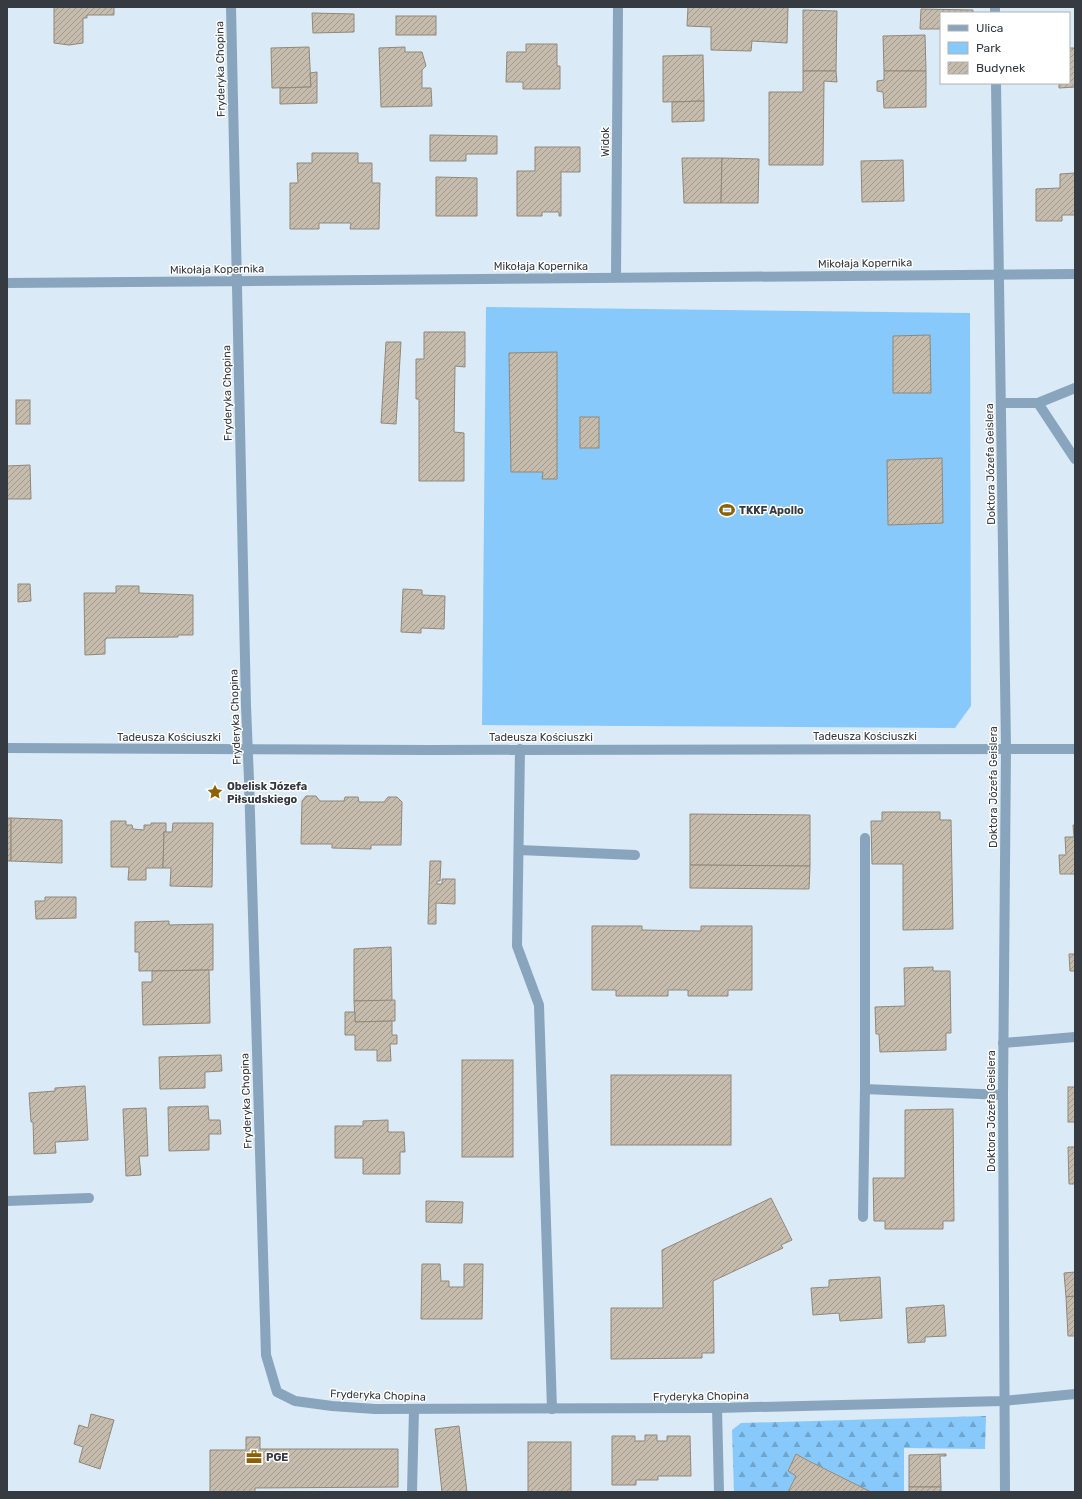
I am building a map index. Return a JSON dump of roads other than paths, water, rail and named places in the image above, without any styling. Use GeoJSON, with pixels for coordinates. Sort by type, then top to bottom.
{"type":"FeatureCollection","features":[{"type":"Feature","properties":{"kind":"street","name":"Fryderyka Chopina"},"geometry":{"type":"LineString","coordinates":[[231,7],[238,280],[242,542],[266,1355],[277,1392],[295,1401],[376,1409],[717,1408],[1003,1400],[1075,1394]]}},
{"type":"Feature","properties":{"kind":"street","name":"Widok"},"geometry":{"type":"LineString","coordinates":[[616,277],[618,7]]}},
{"type":"Feature","properties":{"kind":"street","name":"Doktora Józefa Geislera"},"geometry":{"type":"LineString","coordinates":[[996,84],[1006,748],[1003,1043],[1003,1400],[1005,1492]]}},
{"type":"Feature","properties":{"kind":"street","name":"Mikołaja Kopernika"},"geometry":{"type":"LineString","coordinates":[[7,283],[1000,273],[1075,274]]}},
{"type":"Feature","properties":{"kind":"street"},"geometry":{"type":"LineString","coordinates":[[1001,403],[1038,404],[1075,388]]}},
{"type":"Feature","properties":{"kind":"street"},"geometry":{"type":"LineString","coordinates":[[1038,404],[1075,459]]}},
{"type":"Feature","properties":{"kind":"street","name":"Tadeusza Kościuszki"},"geometry":{"type":"LineString","coordinates":[[7,748],[520,750],[1075,749]]}},
{"type":"Feature","properties":{"kind":"street"},"geometry":{"type":"LineString","coordinates":[[520,750],[517,946],[539,1005],[552,1409]]}},
{"type":"Feature","properties":{"kind":"street"},"geometry":{"type":"LineString","coordinates":[[863,1217],[865,1089],[865,838]]}},
{"type":"Feature","properties":{"kind":"street"},"geometry":{"type":"LineString","coordinates":[[519,850],[635,855]]}},
{"type":"Feature","properties":{"kind":"street"},"geometry":{"type":"LineString","coordinates":[[1003,1043],[1075,1037]]}},
{"type":"Feature","properties":{"kind":"street"},"geometry":{"type":"LineString","coordinates":[[865,1089],[1003,1095]]}},
{"type":"Feature","properties":{"kind":"street"},"geometry":{"type":"LineString","coordinates":[[7,1201],[89,1198]]}},
{"type":"Feature","properties":{"kind":"street"},"geometry":{"type":"LineString","coordinates":[[717,1408],[719,1492]]}},
{"type":"Feature","properties":{"kind":"street"},"geometry":{"type":"LineString","coordinates":[[412,1492],[414,1409]]}},
{"type":"Feature","properties":{"kind":"place","name":"TKKF Apollo"},"geometry":{"type":"Point","coordinates":[727,510]}},
{"type":"Feature","properties":{"kind":"place","name":"Obelisk Józefa Piłsudskiego"},"geometry":{"type":"Point","coordinates":[215,792]}},
{"type":"Feature","properties":{"kind":"place","name":"PGE"},"geometry":{"type":"Point","coordinates":[254,1457]}}]}
